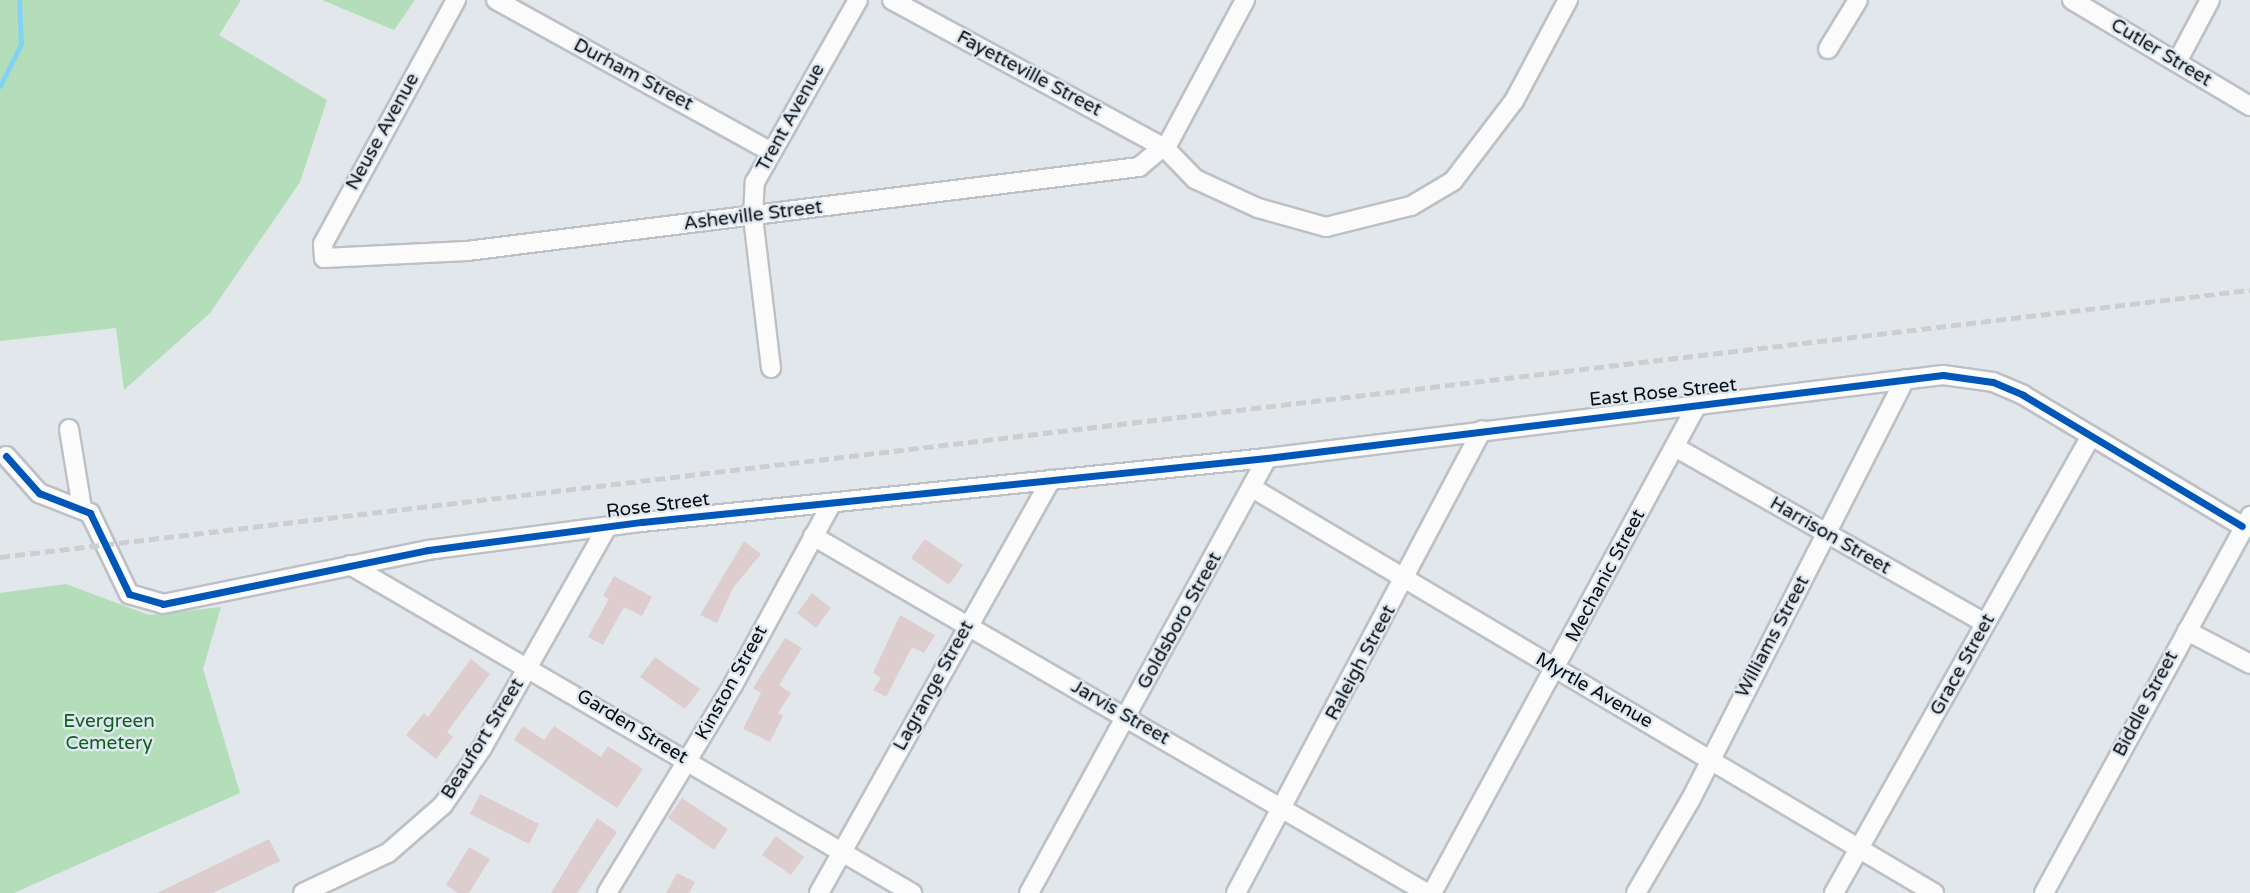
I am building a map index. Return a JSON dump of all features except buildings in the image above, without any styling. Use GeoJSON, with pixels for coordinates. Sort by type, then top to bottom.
{"type":"FeatureCollection","features":[{"type":"Feature","properties":{"kind":"street","name":"Neuse Avenue"},"geometry":{"type":"LineString","coordinates":[[333,261],[324,258],[323,244],[456,0]]}},
{"type":"Feature","properties":{"kind":"street","name":"Durham Street"},"geometry":{"type":"LineString","coordinates":[[496,0],[770,151]]}},
{"type":"Feature","properties":{"kind":"street","name":"Trent Avenue"},"geometry":{"type":"LineString","coordinates":[[771,368],[752,216],[755,182],[770,151],[858,0]]}},
{"type":"Feature","properties":{"kind":"street","name":"Fayetteville Street"},"geometry":{"type":"LineString","coordinates":[[892,0],[1165,148],[1195,179],[1258,208],[1326,227],[1411,206],[1452,181],[1487,141],[1568,0]]}},
{"type":"Feature","properties":{"kind":"street"},"geometry":{"type":"LineString","coordinates":[[1165,148],[1245,0]]}},
{"type":"Feature","properties":{"kind":"street"},"geometry":{"type":"LineString","coordinates":[[1828,49],[1858,0]]}},
{"type":"Feature","properties":{"kind":"street","name":"Cutler Street"},"geometry":{"type":"LineString","coordinates":[[2072,0],[2250,106]]}},
{"type":"Feature","properties":{"kind":"street"},"geometry":{"type":"LineString","coordinates":[[2177,62],[2210,0]]}},
{"type":"Feature","properties":{"kind":"street","name":"Asheville Street"},"geometry":{"type":"LineString","coordinates":[[333,261],[467,251],[1070,179],[1139,167],[1165,148]]}},
{"type":"Feature","properties":{"kind":"street","name":"East Rose Street"},"geometry":{"type":"LineString","coordinates":[[1051,480],[1267,458],[1943,375],[1993,382],[2246,521]]}},
{"type":"Feature","properties":{"kind":"street","name":"Williams Street"},"geometry":{"type":"LineString","coordinates":[[1636,893],[1712,758],[1905,379]]}},
{"type":"Feature","properties":{"kind":"street","name":"Mechanic Street"},"geometry":{"type":"LineString","coordinates":[[1433,893],[1697,405]]}},
{"type":"Feature","properties":{"kind":"street"},"geometry":{"type":"LineString","coordinates":[[6,456],[39,493],[82,508],[69,429]]}},
{"type":"Feature","properties":{"kind":"street","name":"Raleigh Street"},"geometry":{"type":"LineString","coordinates":[[1236,893],[1405,581],[1482,430]]}},
{"type":"Feature","properties":{"kind":"street","name":"Grace Street"},"geometry":{"type":"LineString","coordinates":[[1834,893],[2091,436]]}},
{"type":"Feature","properties":{"kind":"street","name":"Harrison Street"},"geometry":{"type":"LineString","coordinates":[[1675,447],[1985,624]]}},
{"type":"Feature","properties":{"kind":"street","name":"Goldsboro Street"},"geometry":{"type":"LineString","coordinates":[[1029,893],[1254,489],[1267,458]]}},
{"type":"Feature","properties":{"kind":"street","name":"Rose Street"},"geometry":{"type":"LineString","coordinates":[[82,508],[97,520],[119,581],[136,598],[163,604],[224,595],[350,565],[606,529],[1051,480]]}},
{"type":"Feature","properties":{"kind":"street","name":"Lagrange Street"},"geometry":{"type":"LineString","coordinates":[[819,893],[1051,480]]}},
{"type":"Feature","properties":{"kind":"street","name":"Myrtle Avenue"},"geometry":{"type":"LineString","coordinates":[[1254,489],[1405,581],[1861,846],[1934,893]]}},
{"type":"Feature","properties":{"kind":"street","name":"Kinston Street"},"geometry":{"type":"LineString","coordinates":[[607,893],[688,760],[830,506]]}},
{"type":"Feature","properties":{"kind":"street","name":"Biddle Street"},"geometry":{"type":"LineString","coordinates":[[2044,893],[2246,521]]}},
{"type":"Feature","properties":{"kind":"street","name":"Beaufort Street"},"geometry":{"type":"LineString","coordinates":[[303,893],[388,853],[434,814],[464,777],[606,529]]}},
{"type":"Feature","properties":{"kind":"street","name":"Jarvis Street"},"geometry":{"type":"LineString","coordinates":[[813,536],[1427,893]]}},
{"type":"Feature","properties":{"kind":"street","name":"Garden Street"},"geometry":{"type":"LineString","coordinates":[[350,565],[912,893]]}},
{"type":"Feature","properties":{"kind":"street"},"geometry":{"type":"LineString","coordinates":[[2187,631],[2250,664]]}},
{"type":"Feature","properties":{"kind":"green space"},"geometry":{"type":"Polygon","coordinates":[[[0,0],[241,0],[219,35],[327,100],[300,182],[210,313],[124,390],[116,328],[0,341],[0,0]]]}},
{"type":"Feature","properties":{"kind":"green space"},"geometry":{"type":"Polygon","coordinates":[[[322,0],[415,0],[394,30],[322,0]]]}},
{"type":"Feature","properties":{"kind":"green space","name":"Evergreen Cemetery"},"geometry":{"type":"Polygon","coordinates":[[[66,584],[149,615],[221,607],[203,669],[240,793],[14,893],[0,893],[0,593],[66,584]]]}},
{"type":"Feature","properties":{"kind":"waterway"},"geometry":{"type":"LineString","coordinates":[[0,86],[21,44],[19,0]]}},
{"type":"Feature","properties":{"kind":"railway"},"geometry":{"type":"LineString","coordinates":[[0,557],[2250,290]]}},
{"type":"Feature","properties":{"kind":"cycle path"},"geometry":{"type":"LineString","coordinates":[[6,456],[39,493],[90,513],[129,594],[163,604],[428,550],[642,522],[1267,458],[1943,375],[1993,382],[2023,395],[2242,526]]}}]}
